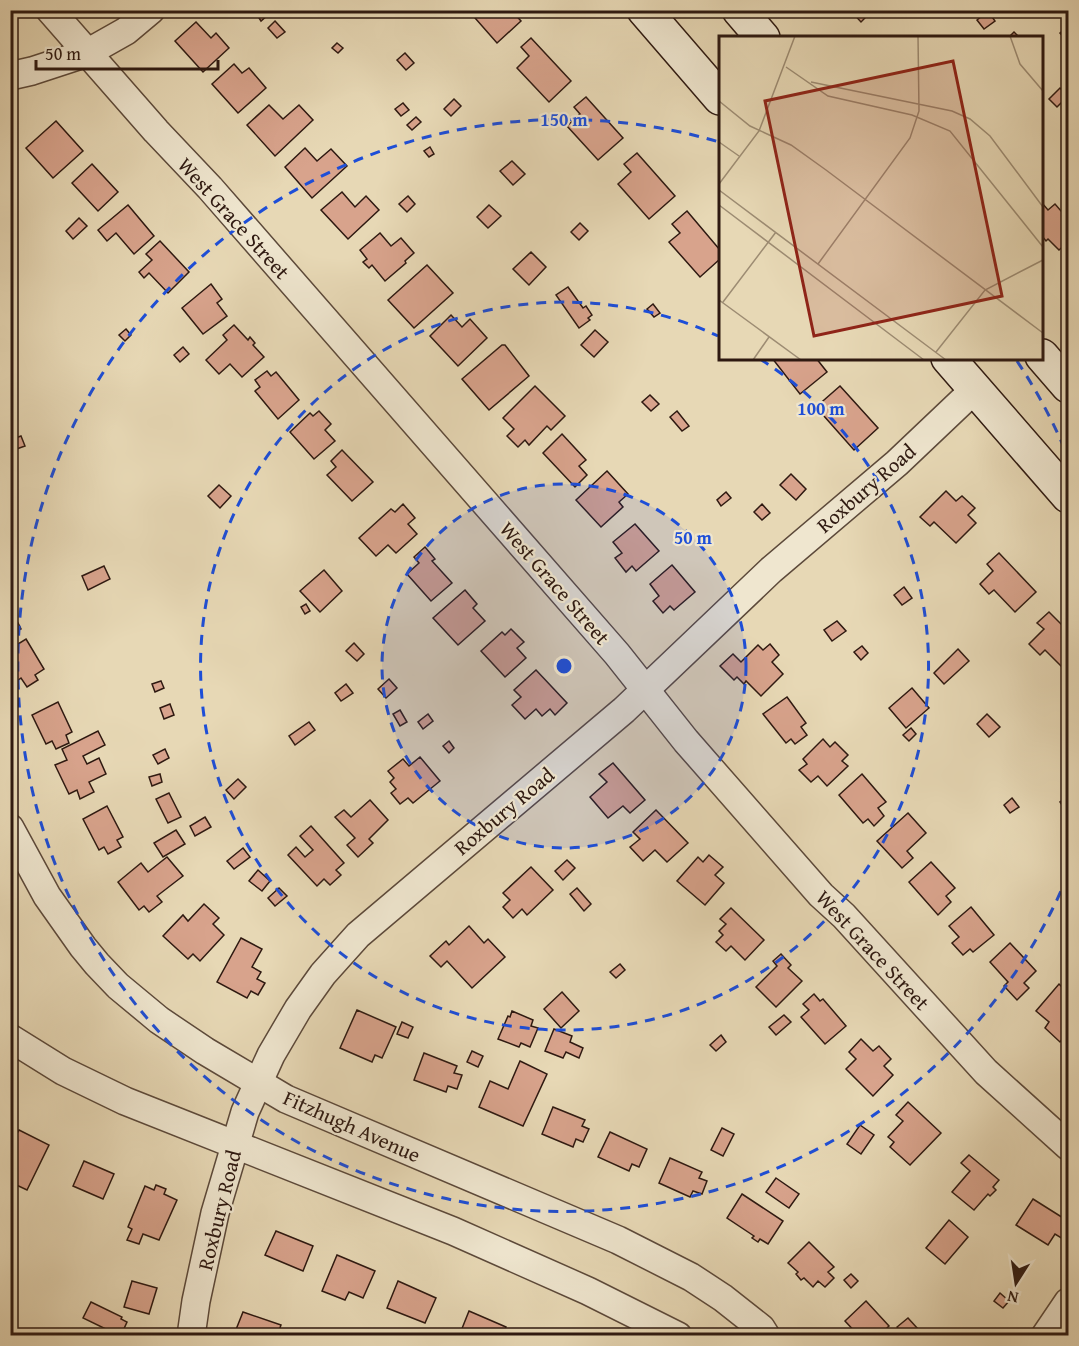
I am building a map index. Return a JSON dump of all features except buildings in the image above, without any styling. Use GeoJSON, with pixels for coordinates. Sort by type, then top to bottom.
{"type":"FeatureCollection","features":[{"type":"Feature","properties":{"kind":"street","name":"West Grace Street"},"geometry":{"type":"LineString","coordinates":[[50,10],[156,131],[218,197],[617,654],[686,741],[821,895],[844,916],[986,1072],[1068,1146]]}},
{"type":"Feature","properties":{"kind":"street"},"geometry":{"type":"LineString","coordinates":[[10,76],[87,53],[126,31],[151,10]]}},
{"type":"Feature","properties":{"kind":"street"},"geometry":{"type":"LineString","coordinates":[[644,10],[719,97]]}},
{"type":"Feature","properties":{"kind":"street"},"geometry":{"type":"LineString","coordinates":[[739,10],[761,36]]}},
{"type":"Feature","properties":{"kind":"street"},"geometry":{"type":"LineString","coordinates":[[1043,358],[1068,386]]}},
{"type":"Feature","properties":{"kind":"street"},"geometry":{"type":"LineString","coordinates":[[950,360],[1068,496]]}},
{"type":"Feature","properties":{"kind":"street","name":"Roxbury Road"},"geometry":{"type":"LineString","coordinates":[[191,1335],[215,1213],[244,1112],[271,1054],[298,1009],[323,974],[358,935],[624,710],[771,570],[897,463],[975,389]]}},
{"type":"Feature","properties":{"kind":"street","name":"Fitzhugh Avenue"},"geometry":{"type":"LineString","coordinates":[[10,828],[47,896],[83,947],[118,986],[159,1020],[286,1099],[618,1240],[692,1277],[723,1298],[761,1328],[766,1335]]}},
{"type":"Feature","properties":{"kind":"street"},"geometry":{"type":"LineString","coordinates":[[10,1038],[63,1071],[125,1101],[453,1231],[588,1291],[678,1335]]}},
{"type":"Feature","properties":{"kind":"street"},"geometry":{"type":"LineString","coordinates":[[1045,1335],[1068,1302]]}}]}
